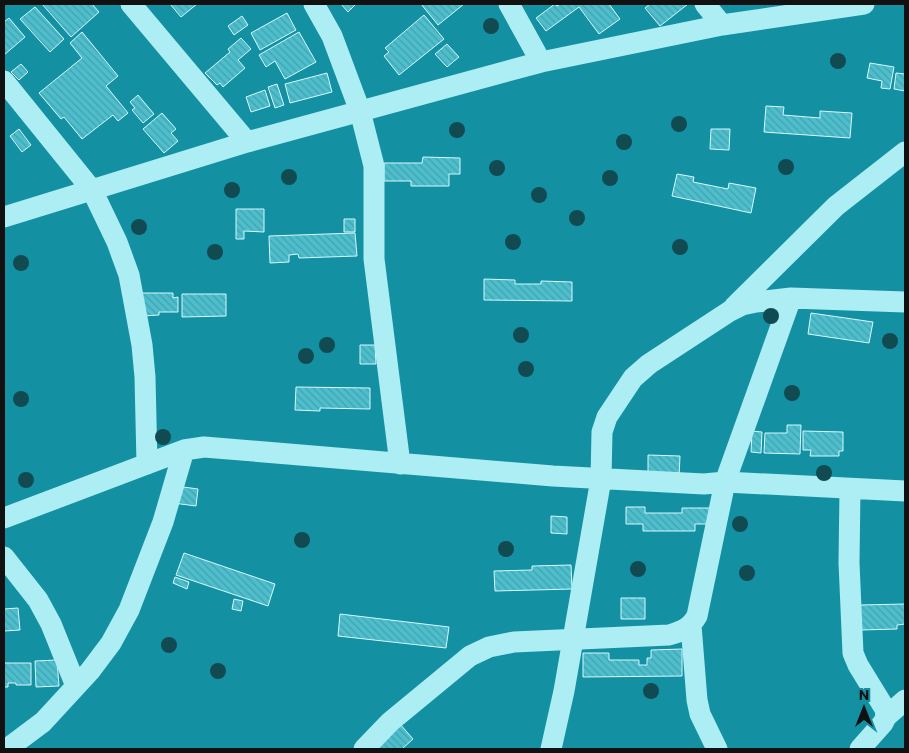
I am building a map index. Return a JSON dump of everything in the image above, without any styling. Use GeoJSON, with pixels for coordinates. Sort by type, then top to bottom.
{"type":"FeatureCollection","features":[{"type":"Feature","properties":{"kind":"street"},"geometry":{"type":"LineString","coordinates":[[131,4],[247,142]]}},
{"type":"Feature","properties":{"kind":"street"},"geometry":{"type":"LineString","coordinates":[[314,4],[332,36],[360,111],[374,166],[374,259],[400,464]]}},
{"type":"Feature","properties":{"kind":"street"},"geometry":{"type":"LineString","coordinates":[[509,4],[541,62]]}},
{"type":"Feature","properties":{"kind":"street"},"geometry":{"type":"LineString","coordinates":[[705,4],[722,25]]}},
{"type":"Feature","properties":{"kind":"street"},"geometry":{"type":"LineString","coordinates":[[4,217],[247,142],[541,62],[722,25],[864,4]]}},
{"type":"Feature","properties":{"kind":"street"},"geometry":{"type":"LineString","coordinates":[[4,81],[92,190],[117,242],[129,275],[144,361],[147,464]]}},
{"type":"Feature","properties":{"kind":"street"},"geometry":{"type":"LineString","coordinates":[[730,311],[836,206],[905,152]]}},
{"type":"Feature","properties":{"kind":"street"},"geometry":{"type":"LineString","coordinates":[[364,749],[390,722],[470,656],[489,647],[514,642],[669,635],[681,632],[691,625],[697,616],[726,482],[790,298]]}},
{"type":"Feature","properties":{"kind":"street"},"geometry":{"type":"LineString","coordinates":[[551,749],[573,639],[601,479],[602,432],[608,417],[633,378],[649,364],[742,305],[790,298],[905,302]]}},
{"type":"Feature","properties":{"kind":"street"},"geometry":{"type":"LineString","coordinates":[[4,518],[184,450],[204,447],[601,479],[704,484],[726,482],[905,491]]}},
{"type":"Feature","properties":{"kind":"street"},"geometry":{"type":"LineString","coordinates":[[7,749],[43,722],[90,671],[111,643],[129,610],[163,522],[184,450]]}},
{"type":"Feature","properties":{"kind":"street"},"geometry":{"type":"LineString","coordinates":[[850,489],[849,563],[853,653],[858,665],[885,709],[886,717]]}},
{"type":"Feature","properties":{"kind":"street"},"geometry":{"type":"LineString","coordinates":[[4,557],[38,600],[76,686]]}},
{"type":"Feature","properties":{"kind":"street"},"geometry":{"type":"LineString","coordinates":[[691,625],[697,700],[700,714],[716,749]]}},
{"type":"Feature","properties":{"kind":"street"},"geometry":{"type":"LineString","coordinates":[[860,749],[886,717],[905,700]]}},
{"type":"Feature","properties":{"kind":"building"},"geometry":{"type":"Polygon","coordinates":[[[42,4],[92,4],[99,12],[71,37],[42,4]]]}},
{"type":"Feature","properties":{"kind":"building"},"geometry":{"type":"Polygon","coordinates":[[[170,4],[197,4],[181,17],[170,4]]]}},
{"type":"Feature","properties":{"kind":"building"},"geometry":{"type":"Polygon","coordinates":[[[341,4],[356,4],[348,12],[341,4]]]}},
{"type":"Feature","properties":{"kind":"building"},"geometry":{"type":"Polygon","coordinates":[[[421,4],[464,4],[438,25],[421,4]]]}},
{"type":"Feature","properties":{"kind":"building"},"geometry":{"type":"Polygon","coordinates":[[[555,4],[557,6],[560,4],[609,4],[620,19],[599,34],[579,7],[546,31],[536,18],[555,4]]]}},
{"type":"Feature","properties":{"kind":"building"},"geometry":{"type":"Polygon","coordinates":[[[650,4],[688,4],[660,26],[645,8],[650,4]]]}},
{"type":"Feature","properties":{"kind":"building"},"geometry":{"type":"Polygon","coordinates":[[[35,7],[64,39],[50,52],[20,19],[35,7]]]}},
{"type":"Feature","properties":{"kind":"building"},"geometry":{"type":"Polygon","coordinates":[[[287,13],[296,30],[260,50],[251,33],[287,13]]]}},
{"type":"Feature","properties":{"kind":"building"},"geometry":{"type":"Polygon","coordinates":[[[424,15],[444,39],[399,75],[384,56],[389,52],[385,48],[424,15]]]}},
{"type":"Feature","properties":{"kind":"building"},"geometry":{"type":"Polygon","coordinates":[[[242,16],[248,25],[234,35],[228,26],[242,16]]]}},
{"type":"Feature","properties":{"kind":"building"},"geometry":{"type":"Polygon","coordinates":[[[9,18],[25,37],[4,55],[4,22],[9,18]]]}},
{"type":"Feature","properties":{"kind":"building"},"geometry":{"type":"Polygon","coordinates":[[[82,32],[118,76],[106,86],[128,113],[118,121],[113,115],[82,139],[64,117],[61,119],[39,93],[82,58],[70,43],[82,32]]]}},
{"type":"Feature","properties":{"kind":"building"},"geometry":{"type":"Polygon","coordinates":[[[299,32],[316,62],[285,79],[275,61],[266,67],[259,55],[299,32]]]}},
{"type":"Feature","properties":{"kind":"building"},"geometry":{"type":"Polygon","coordinates":[[[241,38],[251,49],[238,60],[245,68],[223,87],[220,83],[217,85],[205,73],[230,52],[228,49],[241,38]]]}},
{"type":"Feature","properties":{"kind":"building"},"geometry":{"type":"Polygon","coordinates":[[[447,44],[459,57],[447,67],[435,54],[447,44]]]}},
{"type":"Feature","properties":{"kind":"building"},"geometry":{"type":"Polygon","coordinates":[[[870,63],[894,67],[890,89],[881,88],[882,81],[867,78],[870,63]]]}},
{"type":"Feature","properties":{"kind":"building"},"geometry":{"type":"Polygon","coordinates":[[[21,64],[28,72],[19,80],[11,72],[21,64]]]}},
{"type":"Feature","properties":{"kind":"building"},"geometry":{"type":"Polygon","coordinates":[[[327,73],[332,92],[290,103],[285,84],[327,73]]]}},
{"type":"Feature","properties":{"kind":"building"},"geometry":{"type":"Polygon","coordinates":[[[896,73],[905,74],[905,91],[894,89],[896,73]]]}},
{"type":"Feature","properties":{"kind":"building"},"geometry":{"type":"Polygon","coordinates":[[[277,84],[284,105],[275,108],[268,87],[277,84]]]}},
{"type":"Feature","properties":{"kind":"building"},"geometry":{"type":"Polygon","coordinates":[[[265,90],[270,106],[251,112],[246,97],[265,90]]]}},
{"type":"Feature","properties":{"kind":"building"},"geometry":{"type":"Polygon","coordinates":[[[138,95],[154,114],[143,123],[132,110],[135,108],[130,102],[138,95]]]}},
{"type":"Feature","properties":{"kind":"building"},"geometry":{"type":"Polygon","coordinates":[[[766,106],[784,107],[783,115],[820,118],[820,111],[852,113],[850,138],[764,132],[766,106]]]}},
{"type":"Feature","properties":{"kind":"building"},"geometry":{"type":"Polygon","coordinates":[[[162,113],[176,129],[171,133],[178,141],[164,153],[143,129],[162,113]]]}},
{"type":"Feature","properties":{"kind":"building"},"geometry":{"type":"Polygon","coordinates":[[[19,129],[31,145],[22,152],[10,136],[19,129]]]}},
{"type":"Feature","properties":{"kind":"building"},"geometry":{"type":"Polygon","coordinates":[[[711,129],[730,129],[729,150],[710,149],[711,129]]]}},
{"type":"Feature","properties":{"kind":"building"},"geometry":{"type":"Polygon","coordinates":[[[423,157],[460,158],[460,174],[449,174],[449,186],[411,186],[411,181],[384,181],[384,163],[422,163],[423,157]]]}},
{"type":"Feature","properties":{"kind":"building"},"geometry":{"type":"Polygon","coordinates":[[[677,174],[694,177],[693,182],[728,189],[729,183],[756,188],[751,213],[672,196],[677,174]]]}},
{"type":"Feature","properties":{"kind":"building"},"geometry":{"type":"Polygon","coordinates":[[[236,209],[264,209],[264,232],[244,231],[244,239],[236,239],[236,209]]]}},
{"type":"Feature","properties":{"kind":"building"},"geometry":{"type":"Polygon","coordinates":[[[344,219],[355,219],[355,232],[344,232],[344,219]]]}},
{"type":"Feature","properties":{"kind":"building"},"geometry":{"type":"Polygon","coordinates":[[[355,233],[357,256],[299,258],[298,254],[289,255],[289,262],[270,263],[269,236],[355,233]]]}},
{"type":"Feature","properties":{"kind":"building"},"geometry":{"type":"Polygon","coordinates":[[[484,279],[515,280],[515,284],[541,284],[541,281],[572,282],[572,301],[484,300],[484,279]]]}},
{"type":"Feature","properties":{"kind":"building"},"geometry":{"type":"Polygon","coordinates":[[[141,293],[173,293],[173,298],[178,297],[178,312],[159,312],[159,315],[142,316],[141,293]]]}},
{"type":"Feature","properties":{"kind":"building"},"geometry":{"type":"Polygon","coordinates":[[[182,294],[226,294],[226,316],[182,317],[182,294]]]}},
{"type":"Feature","properties":{"kind":"building"},"geometry":{"type":"Polygon","coordinates":[[[811,313],[873,322],[869,343],[808,334],[811,313]]]}},
{"type":"Feature","properties":{"kind":"building"},"geometry":{"type":"Polygon","coordinates":[[[360,345],[375,345],[376,364],[360,364],[360,345]]]}},
{"type":"Feature","properties":{"kind":"building"},"geometry":{"type":"Polygon","coordinates":[[[296,387],[370,388],[370,409],[320,408],[320,411],[295,410],[296,387]]]}},
{"type":"Feature","properties":{"kind":"building"},"geometry":{"type":"Polygon","coordinates":[[[787,425],[801,425],[800,454],[764,453],[765,433],[787,433],[787,425]]]}},
{"type":"Feature","properties":{"kind":"building"},"geometry":{"type":"Polygon","coordinates":[[[752,431],[762,432],[761,453],[751,452],[752,431]]]}},
{"type":"Feature","properties":{"kind":"building"},"geometry":{"type":"Polygon","coordinates":[[[803,431],[843,432],[843,451],[839,451],[839,456],[810,456],[811,450],[803,450],[803,431]]]}},
{"type":"Feature","properties":{"kind":"building"},"geometry":{"type":"Polygon","coordinates":[[[648,455],[680,456],[679,477],[648,472],[648,455]]]}},
{"type":"Feature","properties":{"kind":"building"},"geometry":{"type":"Polygon","coordinates":[[[176,486],[198,489],[196,506],[173,503],[176,486]]]}},
{"type":"Feature","properties":{"kind":"building"},"geometry":{"type":"Polygon","coordinates":[[[626,507],[645,507],[645,513],[682,513],[682,508],[714,508],[714,524],[695,524],[695,531],[643,531],[643,524],[626,524],[626,507]]]}},
{"type":"Feature","properties":{"kind":"building"},"geometry":{"type":"Polygon","coordinates":[[[551,516],[567,517],[567,534],[551,533],[551,516]]]}},
{"type":"Feature","properties":{"kind":"building"},"geometry":{"type":"Polygon","coordinates":[[[184,553],[275,584],[268,606],[176,575],[184,553]]]}},
{"type":"Feature","properties":{"kind":"building"},"geometry":{"type":"Polygon","coordinates":[[[571,565],[572,589],[495,591],[494,571],[532,570],[532,566],[571,565]]]}},
{"type":"Feature","properties":{"kind":"building"},"geometry":{"type":"Polygon","coordinates":[[[175,577],[189,582],[187,589],[173,583],[175,577]]]}},
{"type":"Feature","properties":{"kind":"building"},"geometry":{"type":"Polygon","coordinates":[[[621,598],[645,598],[645,619],[621,619],[621,598]]]}},
{"type":"Feature","properties":{"kind":"building"},"geometry":{"type":"Polygon","coordinates":[[[234,599],[243,601],[241,611],[232,609],[234,599]]]}},
{"type":"Feature","properties":{"kind":"building"},"geometry":{"type":"Polygon","coordinates":[[[905,604],[905,624],[897,625],[897,629],[861,630],[860,605],[905,604]]]}},
{"type":"Feature","properties":{"kind":"building"},"geometry":{"type":"Polygon","coordinates":[[[18,608],[20,630],[4,631],[4,609],[18,608]]]}},
{"type":"Feature","properties":{"kind":"building"},"geometry":{"type":"Polygon","coordinates":[[[340,614],[449,627],[446,648],[338,636],[340,614]]]}},
{"type":"Feature","properties":{"kind":"building"},"geometry":{"type":"Polygon","coordinates":[[[682,649],[682,676],[583,677],[583,653],[609,653],[609,660],[639,660],[639,665],[647,665],[647,658],[651,658],[651,650],[682,649]]]}},
{"type":"Feature","properties":{"kind":"building"},"geometry":{"type":"Polygon","coordinates":[[[57,660],[59,686],[36,687],[35,661],[57,660]]]}},
{"type":"Feature","properties":{"kind":"building"},"geometry":{"type":"Polygon","coordinates":[[[4,663],[31,663],[31,685],[8,683],[8,687],[4,687],[4,663]]]}},
{"type":"Feature","properties":{"kind":"building"},"geometry":{"type":"Polygon","coordinates":[[[400,724],[413,739],[402,749],[379,749],[376,746],[400,724]]]}}]}
